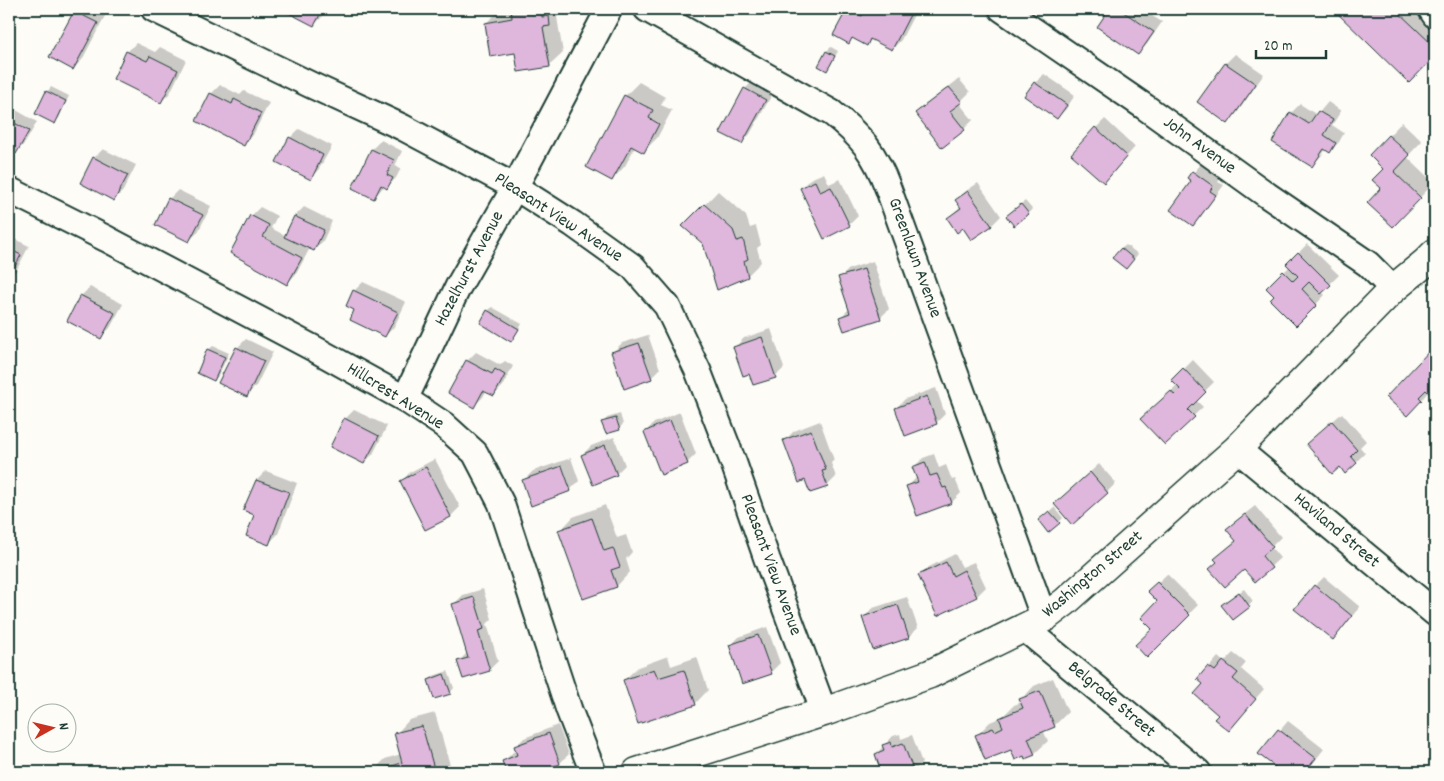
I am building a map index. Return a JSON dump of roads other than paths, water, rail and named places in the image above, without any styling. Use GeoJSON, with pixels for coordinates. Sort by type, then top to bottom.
{"type":"FeatureCollection","features":[{"type":"Feature","properties":{"kind":"street","name":"Pleasant View Avenue"},"geometry":{"type":"LineString","coordinates":[[154,9],[402,127],[515,187],[573,224],[633,267],[666,306],[702,380],[824,712]]}},
{"type":"Feature","properties":{"kind":"street","name":"Hazelhurst Avenue"},"geometry":{"type":"LineString","coordinates":[[405,399],[458,287],[515,187],[609,9]]}},
{"type":"Feature","properties":{"kind":"street","name":"Greenlawn Avenue"},"geometry":{"type":"LineString","coordinates":[[647,9],[832,113],[850,128],[874,157],[888,188],[1034,623]]}},
{"type":"Feature","properties":{"kind":"street","name":"John Avenue"},"geometry":{"type":"LineString","coordinates":[[1002,9],[1368,264],[1393,289]]}},
{"type":"Feature","properties":{"kind":"street"},"geometry":{"type":"LineString","coordinates":[[1431,9],[1435,15]]}},
{"type":"Feature","properties":{"kind":"street","name":"Hillcrest Avenue"},"geometry":{"type":"LineString","coordinates":[[9,190],[107,239],[405,399],[444,425],[475,453],[501,504],[570,710],[594,772]]}},
{"type":"Feature","properties":{"kind":"street","name":"Washington Street"},"geometry":{"type":"LineString","coordinates":[[637,772],[824,712],[930,674],[1034,623],[1065,602],[1237,449],[1393,289],[1432,262]]}},
{"type":"Feature","properties":{"kind":"street","name":"Haviland Street"},"geometry":{"type":"LineString","coordinates":[[1237,449],[1435,613]]}},
{"type":"Feature","properties":{"kind":"street","name":"Belgrade Street"},"geometry":{"type":"LineString","coordinates":[[1034,623],[1198,772]]}}]}
